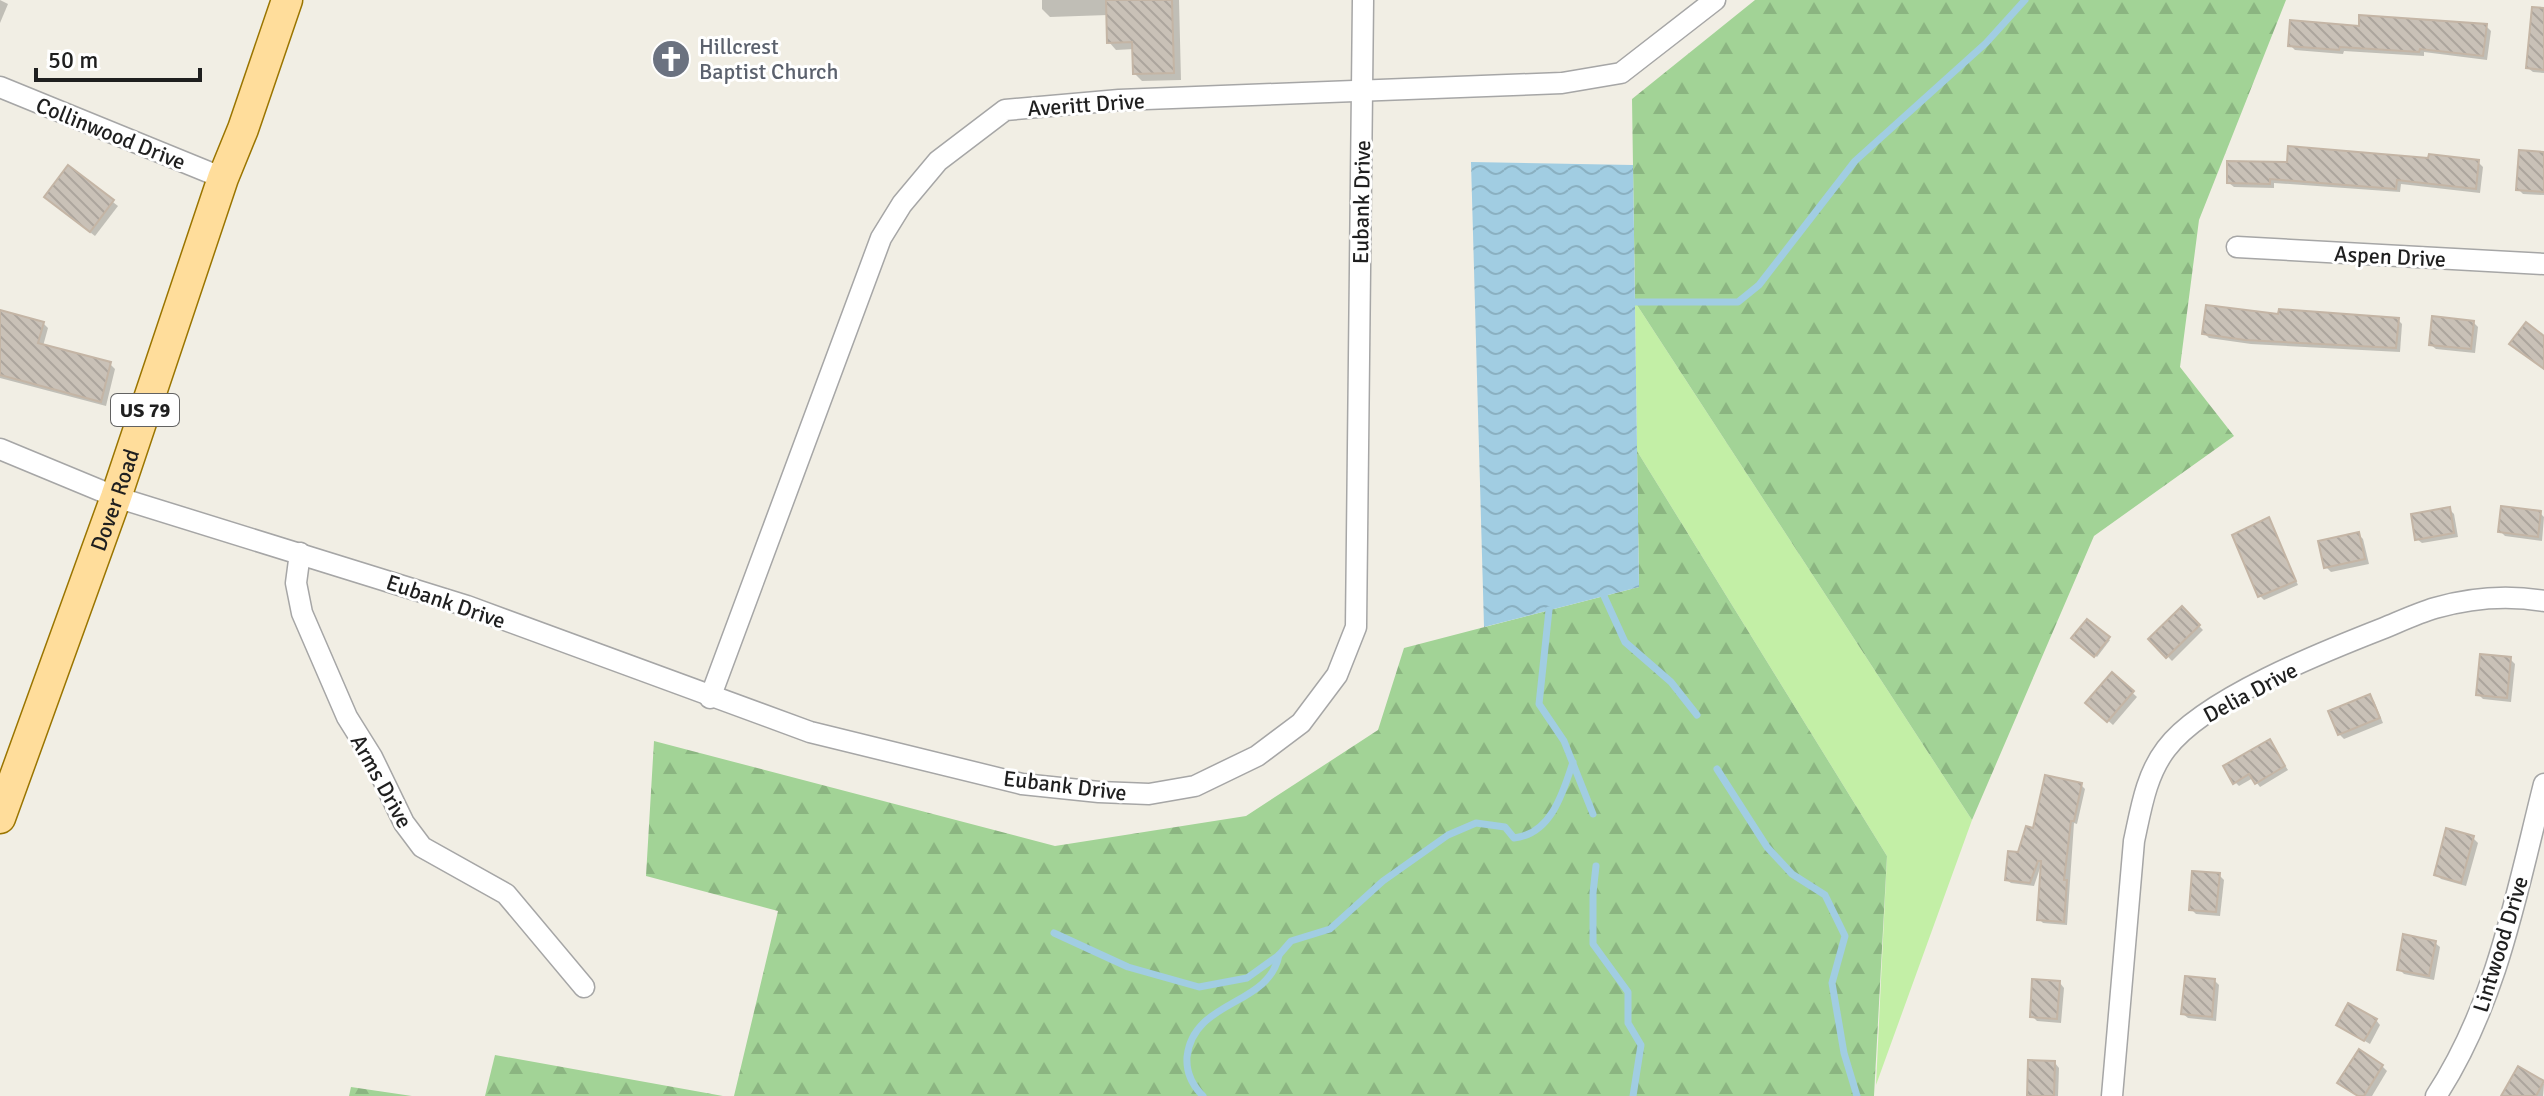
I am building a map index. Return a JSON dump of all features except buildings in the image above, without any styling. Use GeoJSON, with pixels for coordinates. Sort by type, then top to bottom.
{"type":"FeatureCollection","features":[{"type":"Feature","properties":{"kind":"main road","name":"Dover Road"},"geometry":{"type":"LineString","coordinates":[[0,818],[116,497],[223,178],[287,0]]}},
{"type":"Feature","properties":{"kind":"street","name":"Eubank Drive"},"geometry":{"type":"LineString","coordinates":[[0,449],[116,497],[467,606],[710,698],[810,732],[1007,781],[1111,793],[1149,794],[1195,786],[1257,756],[1301,723],[1337,675],[1356,627],[1363,0]]}},
{"type":"Feature","properties":{"kind":"street","name":"Averitt Drive"},"geometry":{"type":"LineString","coordinates":[[710,698],[881,238],[902,204],[938,161],[1005,110],[1119,100],[1562,83],[1621,73],[1715,0]]}},
{"type":"Feature","properties":{"kind":"street","name":"Collinwood Drive"},"geometry":{"type":"LineString","coordinates":[[0,87],[223,178]]}},
{"type":"Feature","properties":{"kind":"street","name":"Aspen Drive"},"geometry":{"type":"LineString","coordinates":[[2237,247],[2544,264]]}},
{"type":"Feature","properties":{"kind":"street","name":"Arms Drive"},"geometry":{"type":"LineString","coordinates":[[300,553],[296,583],[302,613],[347,717],[372,757],[404,823],[422,847],[506,894],[584,987]]}},
{"type":"Feature","properties":{"kind":"street","name":"Delia Drive"},"geometry":{"type":"LineString","coordinates":[[2112,1096],[2134,841],[2142,803],[2154,769],[2167,747],[2217,705],[2345,643],[2436,607],[2494,598],[2544,601]]}},
{"type":"Feature","properties":{"kind":"street","name":"Lintwood Drive"},"geometry":{"type":"LineString","coordinates":[[2436,1096],[2478,1021],[2500,955],[2544,784]]}},
{"type":"Feature","properties":{"kind":"green space"},"geometry":{"type":"Polygon","coordinates":[[[1755,0],[2286,0],[2199,220],[2180,367],[2234,436],[2094,536],[1972,820],[1635,302],[1632,99],[1755,0]]]}},
{"type":"Feature","properties":{"kind":"green space"},"geometry":{"type":"Polygon","coordinates":[[[1635,302],[1972,820],[1876,1085],[1887,856],[1637,451],[1635,302]]]}},
{"type":"Feature","properties":{"kind":"green space"},"geometry":{"type":"Polygon","coordinates":[[[1637,451],[1887,856],[1874,1096],[734,1096],[778,911],[646,876],[654,741],[1055,846],[1246,816],[1378,730],[1404,648],[1639,587],[1637,451]]]}},
{"type":"Feature","properties":{"kind":"green space"},"geometry":{"type":"Polygon","coordinates":[[[495,1055],[723,1096],[485,1096],[495,1055]]]}},
{"type":"Feature","properties":{"kind":"green space"},"geometry":{"type":"Polygon","coordinates":[[[351,1087],[412,1096],[349,1096],[351,1087]]]}},
{"type":"Feature","properties":{"kind":"water"},"geometry":{"type":"Polygon","coordinates":[[[1471,162],[1633,165],[1639,587],[1484,627],[1471,162]]]}},
{"type":"Feature","properties":{"kind":"waterway"},"geometry":{"type":"LineString","coordinates":[[1635,302],[1738,302],[1759,285],[1855,161],[1986,43],[2025,0]]}},
{"type":"Feature","properties":{"kind":"waterway"},"geometry":{"type":"LineString","coordinates":[[1604,596],[1625,642],[1671,682],[1697,715]]}},
{"type":"Feature","properties":{"kind":"waterway"},"geometry":{"type":"LineString","coordinates":[[1549,610],[1539,704],[1564,741],[1593,814]]}},
{"type":"Feature","properties":{"kind":"waterway"},"geometry":{"type":"LineString","coordinates":[[1054,933],[1128,967],[1199,987],[1247,978],[1279,955],[1291,941],[1330,929],[1383,881],[1448,835],[1476,823],[1505,827],[1514,838],[1537,829],[1560,799],[1573,762]]}},
{"type":"Feature","properties":{"kind":"waterway"},"geometry":{"type":"LineString","coordinates":[[1717,769],[1767,847],[1792,874],[1825,895],[1845,936],[1832,983],[1844,1053],[1857,1096]]}},
{"type":"Feature","properties":{"kind":"waterway"},"geometry":{"type":"LineString","coordinates":[[1596,866],[1593,944],[1628,992],[1628,1023],[1641,1045],[1633,1096]]}},
{"type":"Feature","properties":{"kind":"waterway"},"geometry":{"type":"LineString","coordinates":[[1203,1096],[1193,1083],[1188,1068],[1187,1057],[1192,1038],[1202,1024],[1216,1013],[1261,985],[1272,972],[1279,955]]}},
{"type":"Feature","properties":{"kind":"place","name":"Hillcrest Baptist Church"},"geometry":{"type":"Point","coordinates":[671,59]}}]}
